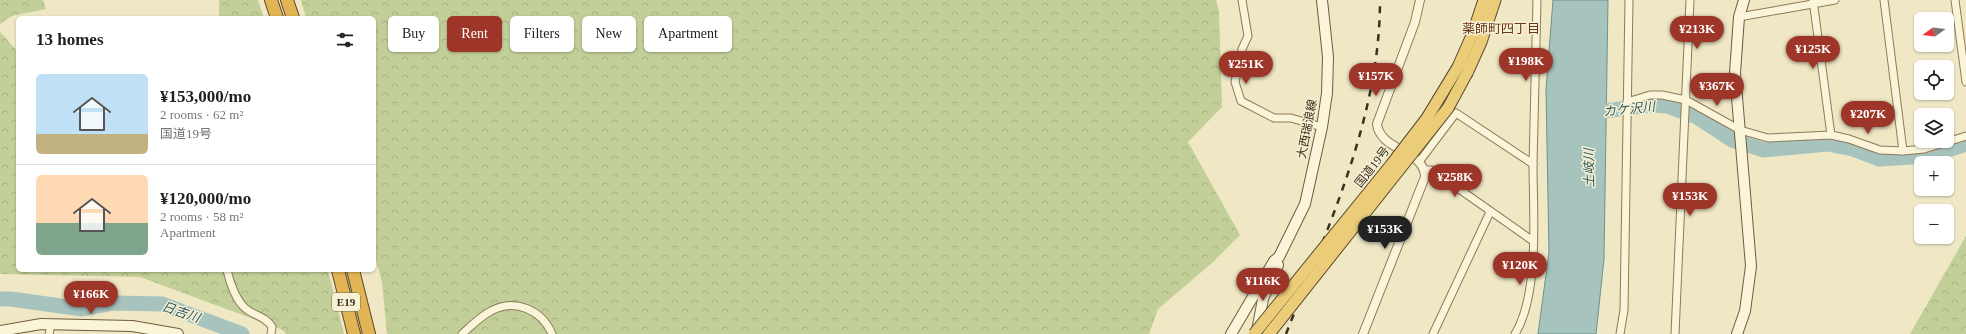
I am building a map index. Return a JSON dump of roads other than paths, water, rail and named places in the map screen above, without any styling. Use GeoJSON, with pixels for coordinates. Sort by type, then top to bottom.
{"type":"FeatureCollection","features":[{"type":"Feature","properties":{"kind":"highway"},"geometry":{"type":"LineString","coordinates":[[271,0],[276,16]]}},
{"type":"Feature","properties":{"kind":"highway"},"geometry":{"type":"LineString","coordinates":[[287,0],[292,16]]}},
{"type":"Feature","properties":{"kind":"highway","name":"国道19号"},"geometry":{"type":"LineString","coordinates":[[1269,334],[1448,108],[1463,70],[1484,0]]}},
{"type":"Feature","properties":{"kind":"highway","name":"国道19号"},"geometry":{"type":"LineString","coordinates":[[1255,334],[1391,165],[1463,70],[1481,42],[1495,0]]}},
{"type":"Feature","properties":{"kind":"highway","name":"E19"},"geometry":{"type":"LineString","coordinates":[[338,272],[354,334]]}},
{"type":"Feature","properties":{"kind":"highway","name":"E19"},"geometry":{"type":"LineString","coordinates":[[354,272],[369,334]]}},
{"type":"Feature","properties":{"kind":"main road","name":"大西瑞浪線"},"geometry":{"type":"LineString","coordinates":[[1279,257],[1305,204],[1322,127],[1327,93],[1328,57],[1322,0]]}},
{"type":"Feature","properties":{"kind":"main road"},"geometry":{"type":"LineString","coordinates":[[1737,334],[1745,311],[1751,266],[1735,73],[1739,17],[1744,0]]}},
{"type":"Feature","properties":{"kind":"main road"},"geometry":{"type":"LineString","coordinates":[[1255,334],[1263,299],[1279,263],[1279,257]]}},
{"type":"Feature","properties":{"kind":"main road"},"geometry":{"type":"LineString","coordinates":[[1231,334],[1274,261],[1279,257]]}},
{"type":"Feature","properties":{"kind":"main road"},"geometry":{"type":"LineString","coordinates":[[0,331],[41,324],[50,329],[132,326],[178,334]]}},
{"type":"Feature","properties":{"kind":"street"},"geometry":{"type":"LineString","coordinates":[[1242,0],[1248,36],[1242,49],[1235,82],[1241,101],[1274,118],[1291,118],[1322,127]]}},
{"type":"Feature","properties":{"kind":"street"},"geometry":{"type":"LineString","coordinates":[[1363,334],[1425,177],[1425,170],[1419,162],[1382,138],[1378,131],[1377,124],[1416,22],[1420,0]]}},
{"type":"Feature","properties":{"kind":"street"},"geometry":{"type":"LineString","coordinates":[[1515,334],[1519,328],[1529,295],[1533,240],[1533,164],[1537,0]]}},
{"type":"Feature","properties":{"kind":"street"},"geometry":{"type":"LineString","coordinates":[[1620,334],[1624,310],[1628,0]]}},
{"type":"Feature","properties":{"kind":"street"},"geometry":{"type":"LineString","coordinates":[[1675,334],[1690,0]]}},
{"type":"Feature","properties":{"kind":"street"},"geometry":{"type":"LineString","coordinates":[[1739,17],[1813,1],[1835,0]]}},
{"type":"Feature","properties":{"kind":"street"},"geometry":{"type":"LineString","coordinates":[[1884,0],[1903,151]]}},
{"type":"Feature","properties":{"kind":"street"},"geometry":{"type":"LineString","coordinates":[[1955,0],[1966,82]]}},
{"type":"Feature","properties":{"kind":"street"},"geometry":{"type":"LineString","coordinates":[[1813,1],[1831,135]]}},
{"type":"Feature","properties":{"kind":"street"},"geometry":{"type":"LineString","coordinates":[[1627,102],[1650,96],[1662,95],[1686,100],[1740,130],[1768,138],[1831,135],[1849,138],[1880,150],[1903,151],[1924,149],[1966,136]]}},
{"type":"Feature","properties":{"kind":"street"},"geometry":{"type":"LineString","coordinates":[[1419,162],[1456,114],[1533,164]]}},
{"type":"Feature","properties":{"kind":"street"},"geometry":{"type":"LineString","coordinates":[[1425,170],[1432,170],[1490,212],[1533,240]]}},
{"type":"Feature","properties":{"kind":"street"},"geometry":{"type":"LineString","coordinates":[[1433,334],[1490,212]]}},
{"type":"Feature","properties":{"kind":"street"},"geometry":{"type":"LineString","coordinates":[[228,272],[234,292],[243,306],[247,310],[267,321],[272,327],[271,334]]}},
{"type":"Feature","properties":{"kind":"street"},"geometry":{"type":"LineString","coordinates":[[462,334],[490,311],[497,308],[516,306],[532,310],[540,315],[549,326],[552,334]]}},
{"type":"Feature","properties":{"kind":"water","name":"土岐川"},"geometry":{"type":"Polygon","coordinates":[[[1553,0],[1608,0],[1604,259],[1596,334],[1538,334],[1549,252],[1546,90],[1553,0]]]}},
{"type":"Feature","properties":{"kind":"waterway","name":"カケ沢川"},"geometry":{"type":"LineString","coordinates":[[1589,113],[1651,105],[1667,106],[1697,117],[1732,140],[1764,150],[1827,144],[1853,149],[1879,159],[1929,156],[1966,144]]}},
{"type":"Feature","properties":{"kind":"waterway","name":"日吉川"},"geometry":{"type":"LineString","coordinates":[[0,299],[11,299],[82,309],[114,303],[162,304],[242,334]]}},
{"type":"Feature","properties":{"kind":"railway"},"geometry":{"type":"LineString","coordinates":[[1286,334],[1334,212],[1349,171],[1361,129],[1371,87],[1378,44],[1380,0]]}},
{"type":"Feature","properties":{"kind":"district","name":"薬師町四丁目"},"geometry":{"type":"Point","coordinates":[1501,28]}}]}
